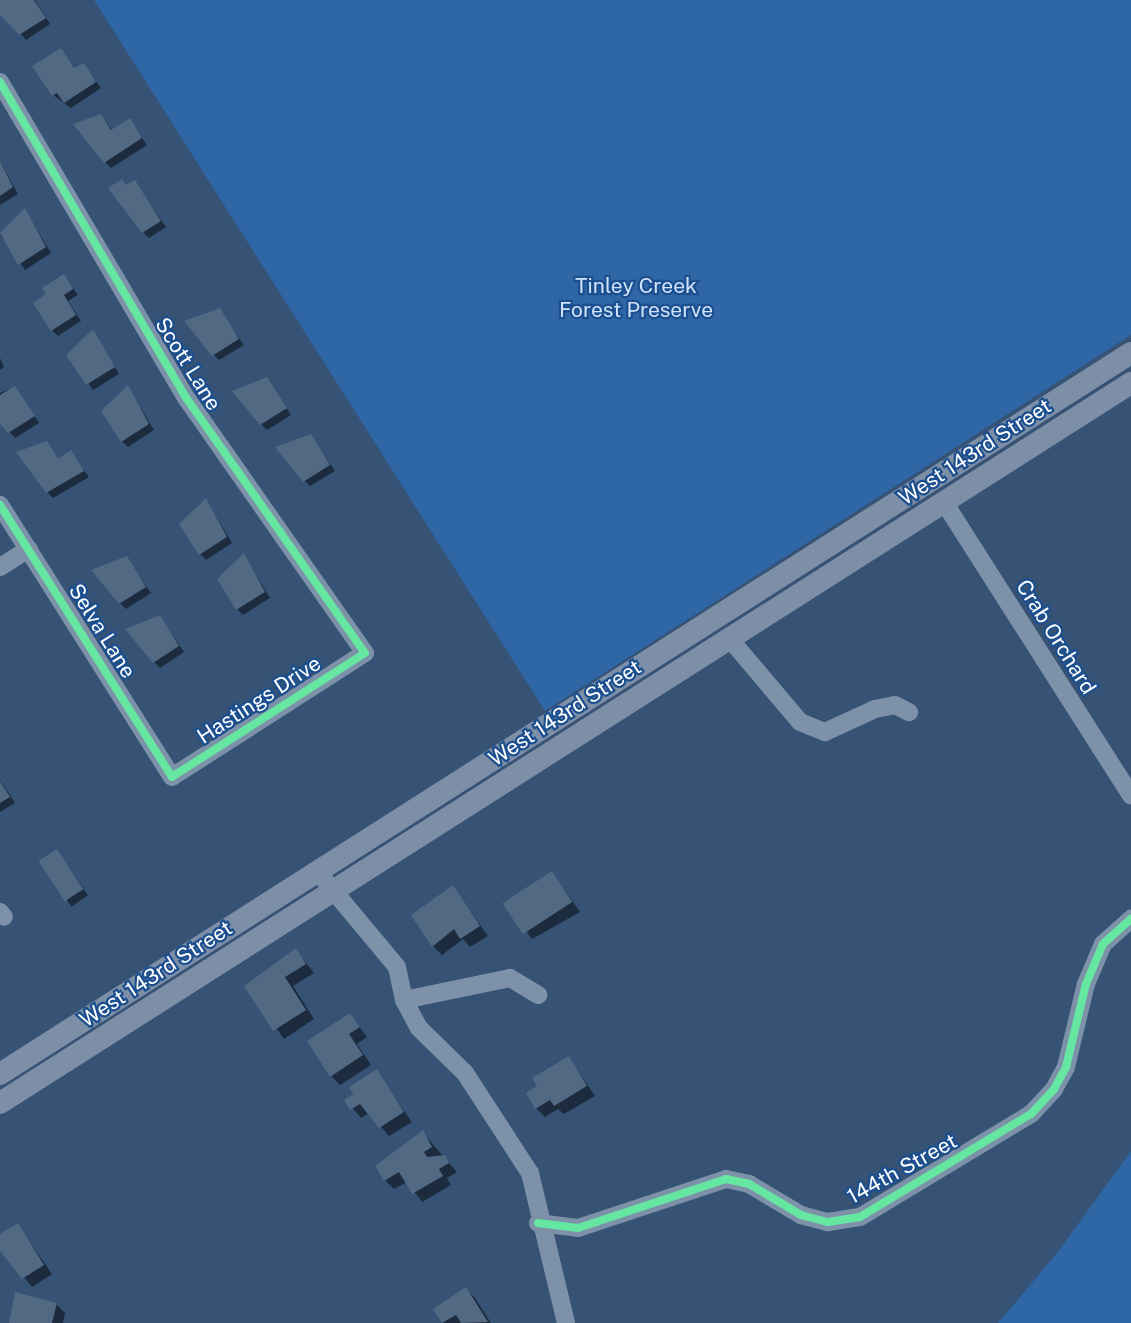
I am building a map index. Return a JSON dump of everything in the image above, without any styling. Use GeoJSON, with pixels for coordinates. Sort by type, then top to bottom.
{"type":"FeatureCollection","features":[{"type":"Feature","properties":{"kind":"main road","name":"West 143rd Street"},"geometry":{"type":"LineString","coordinates":[[0,1074],[1131,353]]}},
{"type":"Feature","properties":{"kind":"main road","name":"West 143rd Street"},"geometry":{"type":"LineString","coordinates":[[0,1103],[1131,382]]}},
{"type":"Feature","properties":{"kind":"street","name":"Scott Lane"},"geometry":{"type":"LineString","coordinates":[[0,82],[187,399],[365,653]]}},
{"type":"Feature","properties":{"kind":"street","name":"Crab Orchard"},"geometry":{"type":"LineString","coordinates":[[944,502],[1131,796]]}},
{"type":"Feature","properties":{"kind":"street","name":"Selva Lane"},"geometry":{"type":"LineString","coordinates":[[0,505],[172,777]]}},
{"type":"Feature","properties":{"kind":"street"},"geometry":{"type":"LineString","coordinates":[[0,567],[29,549]]}},
{"type":"Feature","properties":{"kind":"street"},"geometry":{"type":"LineString","coordinates":[[729,638],[800,722],[825,732],[875,709],[895,705],[909,712]]}},
{"type":"Feature","properties":{"kind":"street","name":"Hastings Drive"},"geometry":{"type":"LineString","coordinates":[[172,777],[365,653]]}},
{"type":"Feature","properties":{"kind":"street"},"geometry":{"type":"LineString","coordinates":[[317,871],[397,967],[404,1000],[419,1028],[465,1073],[530,1173],[539,1195],[538,1223],[566,1323]]}},
{"type":"Feature","properties":{"kind":"street","name":"144th Street"},"geometry":{"type":"LineString","coordinates":[[538,1223],[578,1228],[726,1179],[749,1184],[801,1215],[828,1222],[861,1217],[1030,1114],[1054,1089],[1066,1067],[1086,984],[1103,944],[1131,919]]}},
{"type":"Feature","properties":{"kind":"street"},"geometry":{"type":"LineString","coordinates":[[404,1000],[510,978],[538,995]]}},
{"type":"Feature","properties":{"kind":"green space","name":"Tinley Creek Forest Preserve"},"geometry":{"type":"Polygon","coordinates":[[[94,0],[1131,0],[1131,335],[545,711],[94,0]]]}},
{"type":"Feature","properties":{"kind":"green space"},"geometry":{"type":"Polygon","coordinates":[[[1131,1151],[1131,1323],[998,1323],[1057,1253],[1131,1151]]]}},
{"type":"Feature","properties":{"kind":"building"},"geometry":{"type":"Polygon","coordinates":[[[0,0],[34,0],[46,18],[19,35],[0,15],[0,0]]]}},
{"type":"Feature","properties":{"kind":"building"},"geometry":{"type":"Polygon","coordinates":[[[61,48],[74,68],[84,63],[96,82],[64,103],[57,93],[52,96],[32,66],[61,48]]]}},
{"type":"Feature","properties":{"kind":"building"},"geometry":{"type":"Polygon","coordinates":[[[101,114],[111,130],[130,118],[142,138],[104,163],[73,124],[101,114]]]}},
{"type":"Feature","properties":{"kind":"building"},"geometry":{"type":"Polygon","coordinates":[[[0,161],[13,187],[0,196],[0,161]]]}},
{"type":"Feature","properties":{"kind":"building"},"geometry":{"type":"Polygon","coordinates":[[[122,179],[126,185],[135,180],[161,221],[142,233],[108,188],[122,179]]]}},
{"type":"Feature","properties":{"kind":"building"},"geometry":{"type":"Polygon","coordinates":[[[25,208],[46,247],[18,265],[0,233],[25,208]]]}},
{"type":"Feature","properties":{"kind":"building"},"geometry":{"type":"Polygon","coordinates":[[[64,274],[73,289],[64,295],[76,315],[51,331],[33,303],[46,294],[42,288],[64,274]]]}},
{"type":"Feature","properties":{"kind":"building"},"geometry":{"type":"Polygon","coordinates":[[[220,308],[239,339],[212,356],[184,321],[220,308]]]}},
{"type":"Feature","properties":{"kind":"building"},"geometry":{"type":"Polygon","coordinates":[[[93,329],[115,367],[86,385],[66,355],[93,329]]]}},
{"type":"Feature","properties":{"kind":"building"},"geometry":{"type":"Polygon","coordinates":[[[267,377],[287,408],[260,425],[232,391],[267,377]]]}},
{"type":"Feature","properties":{"kind":"building"},"geometry":{"type":"Polygon","coordinates":[[[128,385],[149,424],[121,442],[101,411],[128,385]]]}},
{"type":"Feature","properties":{"kind":"building"},"geometry":{"type":"Polygon","coordinates":[[[15,386],[35,416],[8,433],[0,424],[0,395],[15,386]]]}},
{"type":"Feature","properties":{"kind":"building"},"geometry":{"type":"Polygon","coordinates":[[[311,434],[330,465],[303,482],[275,447],[311,434]]]}},
{"type":"Feature","properties":{"kind":"building"},"geometry":{"type":"Polygon","coordinates":[[[47,441],[58,459],[71,450],[84,471],[46,493],[16,452],[47,441]]]}},
{"type":"Feature","properties":{"kind":"building"},"geometry":{"type":"Polygon","coordinates":[[[206,498],[227,537],[199,555],[179,524],[206,498]]]}},
{"type":"Feature","properties":{"kind":"building"},"geometry":{"type":"Polygon","coordinates":[[[244,553],[265,592],[236,610],[217,579],[244,553]]]}},
{"type":"Feature","properties":{"kind":"building"},"geometry":{"type":"Polygon","coordinates":[[[127,556],[146,587],[119,604],[91,570],[127,556]]]}},
{"type":"Feature","properties":{"kind":"building"},"geometry":{"type":"Polygon","coordinates":[[[160,615],[179,646],[153,663],[125,629],[160,615]]]}},
{"type":"Feature","properties":{"kind":"building"},"geometry":{"type":"Polygon","coordinates":[[[0,781],[10,797],[0,803],[0,781]]]}},
{"type":"Feature","properties":{"kind":"building"},"geometry":{"type":"Polygon","coordinates":[[[57,849],[83,889],[65,901],[39,861],[57,849]]]}},
{"type":"Feature","properties":{"kind":"building"},"geometry":{"type":"Polygon","coordinates":[[[552,871],[572,902],[523,934],[503,903],[552,871]]]}},
{"type":"Feature","properties":{"kind":"building"},"geometry":{"type":"Polygon","coordinates":[[[453,885],[480,926],[460,939],[454,929],[432,947],[411,915],[453,885]]]}},
{"type":"Feature","properties":{"kind":"building"},"geometry":{"type":"Polygon","coordinates":[[[296,948],[306,964],[285,977],[306,1010],[273,1031],[244,986],[296,948]]]}},
{"type":"Feature","properties":{"kind":"building"},"geometry":{"type":"Polygon","coordinates":[[[350,1013],[360,1027],[349,1034],[363,1055],[330,1077],[307,1041],[350,1013]]]}},
{"type":"Feature","properties":{"kind":"building"},"geometry":{"type":"Polygon","coordinates":[[[569,1056],[587,1086],[554,1106],[550,1100],[535,1109],[526,1093],[537,1086],[532,1078],[569,1056]]]}},
{"type":"Feature","properties":{"kind":"building"},"geometry":{"type":"Polygon","coordinates":[[[377,1069],[404,1112],[379,1128],[360,1104],[350,1110],[344,1100],[353,1094],[349,1087],[377,1069]]]}},
{"type":"Feature","properties":{"kind":"building"},"geometry":{"type":"Polygon","coordinates":[[[423,1130],[432,1147],[424,1152],[427,1157],[445,1155],[449,1163],[439,1169],[443,1176],[412,1194],[399,1172],[384,1181],[375,1166],[423,1130]]]}},
{"type":"Feature","properties":{"kind":"building"},"geometry":{"type":"Polygon","coordinates":[[[18,1223],[44,1265],[22,1279],[0,1251],[0,1234],[18,1223]]]}},
{"type":"Feature","properties":{"kind":"building"},"geometry":{"type":"Polygon","coordinates":[[[466,1287],[488,1322],[461,1323],[456,1315],[442,1323],[433,1309],[466,1287]]]}},
{"type":"Feature","properties":{"kind":"building"},"geometry":{"type":"Polygon","coordinates":[[[15,1292],[57,1303],[52,1323],[9,1323],[15,1292]]]}},
{"type":"Feature","properties":{"kind":"cycle path"},"geometry":{"type":"LineString","coordinates":[[0,82],[187,399],[365,653],[172,777],[0,505]]}},
{"type":"Feature","properties":{"kind":"cycle path"},"geometry":{"type":"LineString","coordinates":[[538,1223],[578,1228],[726,1179],[749,1184],[801,1215],[828,1222],[860,1217],[1031,1114],[1054,1089],[1066,1067],[1086,984],[1103,944],[1131,919]]}}]}
